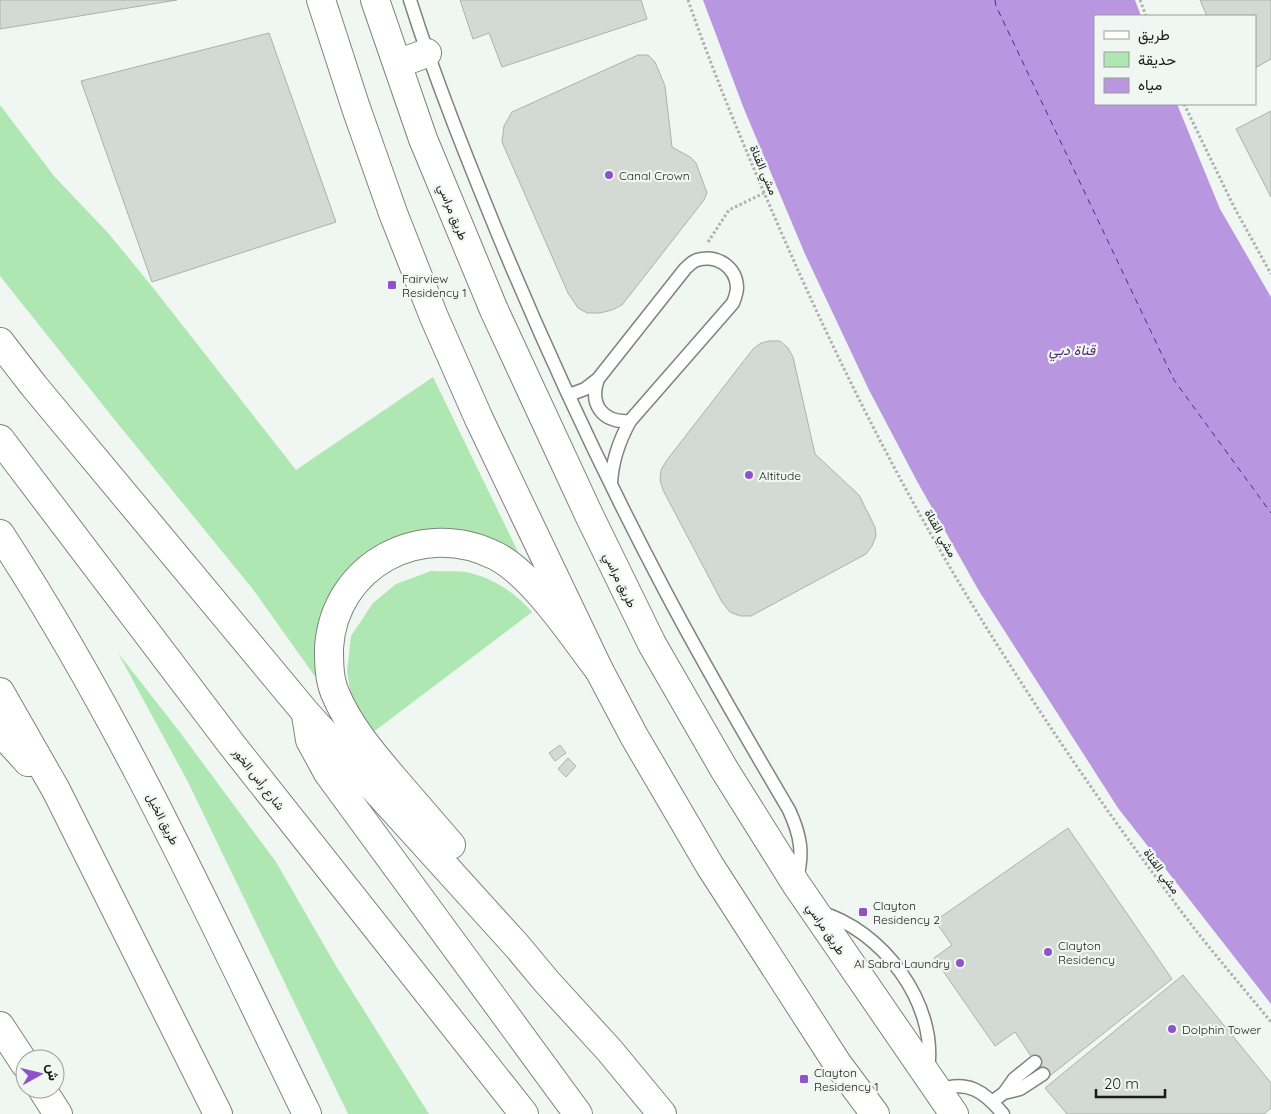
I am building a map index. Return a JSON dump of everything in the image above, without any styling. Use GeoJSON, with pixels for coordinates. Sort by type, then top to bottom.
{"type":"FeatureCollection","features":[{"type":"Feature","properties":{"kind":"main road"},"geometry":{"type":"LineString","coordinates":[[321,0],[393,213],[434,317],[479,419],[599,670],[634,736],[710,866],[837,1063],[875,1114]]}},
{"type":"Feature","properties":{"kind":"main road","name":"طريق مراسي"},"geometry":{"type":"LineString","coordinates":[[375,0],[427,148],[490,301],[621,583],[652,644],[710,744],[812,910],[954,1114]]}},
{"type":"Feature","properties":{"kind":"main road"},"geometry":{"type":"LineString","coordinates":[[397,64],[427,53]]}},
{"type":"Feature","properties":{"kind":"main road"},"geometry":{"type":"LineString","coordinates":[[0,342],[34,386],[306,713],[517,946],[610,1051],[662,1114]]}},
{"type":"Feature","properties":{"kind":"main road","name":"شارع رأس الخور"},"geometry":{"type":"LineString","coordinates":[[0,439],[232,745],[524,1114]]}},
{"type":"Feature","properties":{"kind":"main road","name":"طريق الخيل"},"geometry":{"type":"LineString","coordinates":[[0,534],[75,656],[129,752],[179,850],[307,1114]]}},
{"type":"Feature","properties":{"kind":"main road"},"geometry":{"type":"LineString","coordinates":[[517,946],[506,916],[488,889],[367,747],[347,717],[334,691],[332,682],[329,663],[330,634],[339,606],[355,582],[376,562],[394,552],[414,546],[435,543],[456,544],[496,556],[514,569],[536,590],[599,670]]}},
{"type":"Feature","properties":{"kind":"main road"},"geometry":{"type":"LineString","coordinates":[[0,692],[56,790],[218,1114]]}},
{"type":"Feature","properties":{"kind":"main road"},"geometry":{"type":"LineString","coordinates":[[306,713],[310,740],[328,773],[578,1113]]}},
{"type":"Feature","properties":{"kind":"main road"},"geometry":{"type":"LineString","coordinates":[[0,731],[56,790]]}},
{"type":"Feature","properties":{"kind":"main road"},"geometry":{"type":"LineString","coordinates":[[0,1026],[15,1049]]}},
{"type":"Feature","properties":{"kind":"main road"},"geometry":{"type":"LineString","coordinates":[[48,1099],[58,1114]]}},
{"type":"Feature","properties":{"kind":"lane"},"geometry":{"type":"LineString","coordinates":[[410,0],[427,53],[515,274],[611,486],[704,662],[789,810],[797,828],[801,847],[801,866],[796,884]]}},
{"type":"Feature","properties":{"kind":"lane"},"geometry":{"type":"LineString","coordinates":[[569,395],[585,389],[598,379],[685,269],[696,260],[711,258],[725,263],[734,274],[738,289],[733,303],[630,421],[623,433],[616,452],[611,486]]}},
{"type":"Feature","properties":{"kind":"lane"},"geometry":{"type":"LineString","coordinates":[[598,379],[594,397],[597,406],[603,414],[620,422],[630,421]]}},
{"type":"Feature","properties":{"kind":"lane"},"geometry":{"type":"LineString","coordinates":[[812,910],[844,920],[858,929],[878,945],[894,964],[913,992],[924,1018],[929,1046],[932,1084],[966,1086],[984,1094],[1003,1114]]}},
{"type":"Feature","properties":{"kind":"lane"},"geometry":{"type":"LineString","coordinates":[[1004,1093],[1014,1079],[1035,1062]]}},
{"type":"Feature","properties":{"kind":"lane"},"geometry":{"type":"LineString","coordinates":[[992,1101],[1004,1093],[1020,1089],[1044,1074]]}},
{"type":"Feature","properties":{"kind":"path","name":"مشي القناة"},"geometry":{"type":"LineString","coordinates":[[688,0],[724,99],[803,285],[849,380],[921,515],[998,647],[1060,743],[1168,894],[1271,1022]]}},
{"type":"Feature","properties":{"kind":"path"},"geometry":{"type":"LineString","coordinates":[[1140,0],[1146,15]]}},
{"type":"Feature","properties":{"kind":"path"},"geometry":{"type":"LineString","coordinates":[[1184,105],[1234,207],[1271,274]]}},
{"type":"Feature","properties":{"kind":"path"},"geometry":{"type":"LineString","coordinates":[[696,260],[729,210],[764,193]]}},
{"type":"Feature","properties":{"kind":"green space"},"geometry":{"type":"Polygon","coordinates":[[[0,105],[54,176],[109,234],[154,289],[296,470],[433,377],[521,558],[422,532],[394,538],[371,550],[345,573],[326,602],[318,636],[326,692],[252,588],[0,276],[0,105]]]}},
{"type":"Feature","properties":{"kind":"green space"},"geometry":{"type":"Polygon","coordinates":[[[431,571],[466,572],[488,579],[512,593],[532,612],[372,733],[352,703],[347,671],[351,636],[373,603],[396,584],[431,571]]]}},
{"type":"Feature","properties":{"kind":"green space"},"geometry":{"type":"Polygon","coordinates":[[[118,653],[179,731],[276,862],[336,966],[429,1114],[348,1114],[188,782],[118,653]]]}},
{"type":"Feature","properties":{"kind":"water","name":"قناة دبي"},"geometry":{"type":"Polygon","coordinates":[[[703,0],[1135,0],[1141,15],[1094,15],[1094,105],[1177,105],[1220,209],[1271,297],[1271,1004],[1118,808],[979,591],[918,483],[869,390],[805,254],[744,109],[703,0]]]}},
{"type":"Feature","properties":{"kind":"building"},"geometry":{"type":"Polygon","coordinates":[[[0,0],[177,0],[0,29],[0,0]]]}},
{"type":"Feature","properties":{"kind":"building"},"geometry":{"type":"Polygon","coordinates":[[[460,0],[641,0],[647,19],[502,67],[489,33],[473,39],[460,0]]]}},
{"type":"Feature","properties":{"kind":"building"},"geometry":{"type":"Polygon","coordinates":[[[1200,0],[1271,0],[1271,59],[1256,67],[1256,15],[1207,15],[1200,0]]]}},
{"type":"Feature","properties":{"kind":"building"},"geometry":{"type":"Polygon","coordinates":[[[269,33],[336,222],[152,282],[81,81],[269,33]]]}},
{"type":"Feature","properties":{"kind":"building","name":"Canal Crown"},"geometry":{"type":"Polygon","coordinates":[[[638,55],[648,55],[655,62],[665,86],[672,147],[690,157],[696,163],[707,193],[704,200],[622,305],[600,313],[587,313],[578,308],[568,293],[502,142],[504,126],[512,112],[638,55]]]}},
{"type":"Feature","properties":{"kind":"building"},"geometry":{"type":"Polygon","coordinates":[[[1271,111],[1271,197],[1236,129],[1271,111]]]}},
{"type":"Feature","properties":{"kind":"building","name":"Altitude"},"geometry":{"type":"Polygon","coordinates":[[[780,341],[788,348],[793,357],[815,454],[859,495],[875,527],[876,536],[866,554],[751,616],[740,616],[730,612],[722,602],[663,490],[660,480],[661,470],[753,349],[761,343],[780,341]]]}},
{"type":"Feature","properties":{"kind":"building"},"geometry":{"type":"Polygon","coordinates":[[[560,745],[566,753],[555,761],[549,753],[560,745]]]}},
{"type":"Feature","properties":{"kind":"building"},"geometry":{"type":"Polygon","coordinates":[[[568,758],[576,766],[566,777],[558,769],[568,758]]]}},
{"type":"Feature","properties":{"kind":"building","name":"Clayton Residency"},"geometry":{"type":"Polygon","coordinates":[[[1068,828],[1172,979],[1046,1079],[1015,1032],[995,1046],[934,958],[952,945],[935,921],[1068,828]]]}},
{"type":"Feature","properties":{"kind":"building","name":"Dolphin Tower"},"geometry":{"type":"Polygon","coordinates":[[[1183,975],[1271,1083],[1271,1108],[1264,1114],[1067,1114],[1045,1088],[1183,975]]]}},
{"type":"Feature","properties":{"kind":"ferry route"},"geometry":{"type":"LineString","coordinates":[[995,0],[996,6],[1174,380],[1271,513]]}},
{"type":"Feature","properties":{"kind":"place","name":"Canal Crown"},"geometry":{"type":"Point","coordinates":[609,175]}},
{"type":"Feature","properties":{"kind":"place","name":"Fairview Residency 1"},"geometry":{"type":"Point","coordinates":[392,285]}},
{"type":"Feature","properties":{"kind":"place","name":"Altitude"},"geometry":{"type":"Point","coordinates":[749,475]}},
{"type":"Feature","properties":{"kind":"place","name":"Clayton Residency 2"},"geometry":{"type":"Point","coordinates":[863,912]}},
{"type":"Feature","properties":{"kind":"place","name":"Clayton Residency"},"geometry":{"type":"Point","coordinates":[1048,952]}},
{"type":"Feature","properties":{"kind":"place","name":"Al Sabra Laundry"},"geometry":{"type":"Point","coordinates":[960,963]}},
{"type":"Feature","properties":{"kind":"place","name":"Dolphin Tower"},"geometry":{"type":"Point","coordinates":[1172,1029]}},
{"type":"Feature","properties":{"kind":"place","name":"Clayton Residency 1"},"geometry":{"type":"Point","coordinates":[804,1079]}}]}
